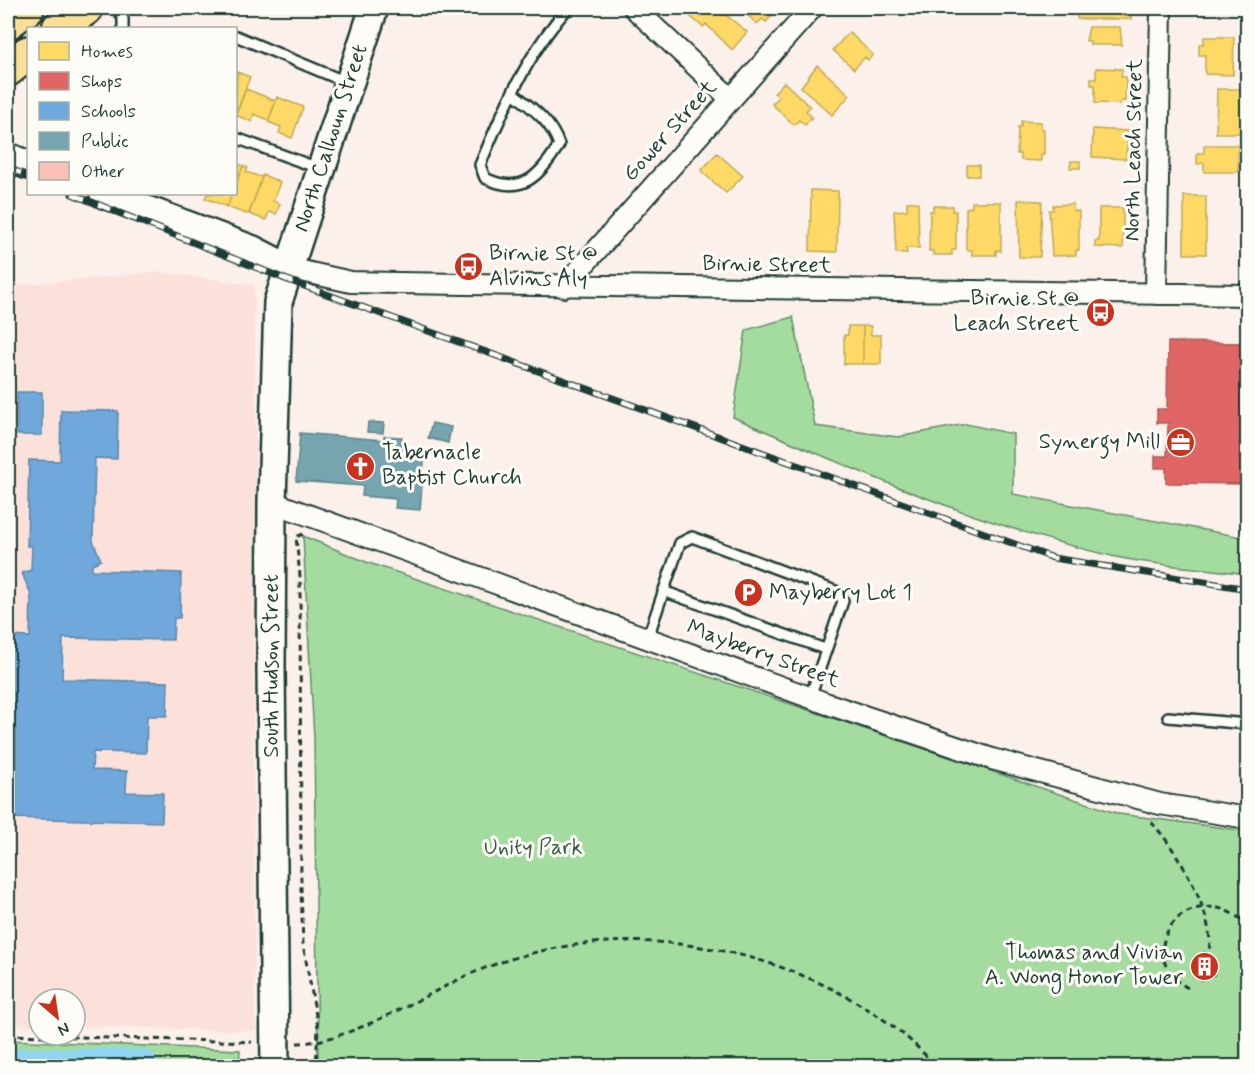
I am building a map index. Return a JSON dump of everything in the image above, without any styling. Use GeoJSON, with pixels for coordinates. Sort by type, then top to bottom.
{"type":"FeatureCollection","features":[{"type":"Feature","properties":{"kind":"highway"},"geometry":{"type":"LineString","coordinates":[[8,22],[27,8]]}},
{"type":"Feature","properties":{"kind":"highway"},"geometry":{"type":"LineString","coordinates":[[60,27],[86,8]]}},
{"type":"Feature","properties":{"kind":"highway"},"geometry":{"type":"LineString","coordinates":[[8,69],[27,54]]}},
{"type":"Feature","properties":{"kind":"street","name":"North Calhoun Street"},"geometry":{"type":"LineString","coordinates":[[288,268],[374,8]]}},
{"type":"Feature","properties":{"kind":"street"},"geometry":{"type":"LineString","coordinates":[[634,8],[731,99]]}},
{"type":"Feature","properties":{"kind":"street","name":"Gower Street"},"geometry":{"type":"LineString","coordinates":[[564,287],[812,8]]}},
{"type":"Feature","properties":{"kind":"street","name":"North Leach Street"},"geometry":{"type":"LineString","coordinates":[[1155,294],[1161,8]]}},
{"type":"Feature","properties":{"kind":"street"},"geometry":{"type":"LineString","coordinates":[[8,157],[27,165]]}},
{"type":"Feature","properties":{"kind":"street"},"geometry":{"type":"LineString","coordinates":[[107,195],[253,250],[288,268]]}},
{"type":"Feature","properties":{"kind":"street","name":"Birnie Street"},"geometry":{"type":"LineString","coordinates":[[288,268],[351,282],[564,287],[1248,294]]}},
{"type":"Feature","properties":{"kind":"street","name":"South Hudson Street"},"geometry":{"type":"LineString","coordinates":[[275,1056],[272,502],[278,302],[288,268]]}},
{"type":"Feature","properties":{"kind":"street","name":"Mayberry Street"},"geometry":{"type":"LineString","coordinates":[[272,502],[810,697],[1004,762],[1160,804],[1248,818]]}},
{"type":"Feature","properties":{"kind":"lane"},"geometry":{"type":"LineString","coordinates":[[118,8],[123,19],[123,27]]}},
{"type":"Feature","properties":{"kind":"lane"},"geometry":{"type":"LineString","coordinates":[[513,93],[543,117],[554,130],[559,145],[545,169],[524,184],[501,186],[485,178],[480,165],[513,93],[548,30],[568,8]]}},
{"type":"Feature","properties":{"kind":"lane"},"geometry":{"type":"LineString","coordinates":[[237,36],[348,83]]}},
{"type":"Feature","properties":{"kind":"lane"},"geometry":{"type":"LineString","coordinates":[[237,138],[320,169]]}},
{"type":"Feature","properties":{"kind":"lane"},"geometry":{"type":"LineString","coordinates":[[648,637],[680,543],[692,537],[838,592],[843,601],[810,697]]}},
{"type":"Feature","properties":{"kind":"lane"},"geometry":{"type":"LineString","coordinates":[[663,591],[825,649]]}},
{"type":"Feature","properties":{"kind":"lane"},"geometry":{"type":"LineString","coordinates":[[1168,717],[1248,724]]}},
{"type":"Feature","properties":{"kind":"path"},"geometry":{"type":"LineString","coordinates":[[296,537],[300,576],[303,944],[318,1027],[316,1066]]}},
{"type":"Feature","properties":{"kind":"path"},"geometry":{"type":"LineString","coordinates":[[1146,816],[1164,837],[1188,872],[1211,936],[1208,955]]}},
{"type":"Feature","properties":{"kind":"path"},"geometry":{"type":"LineString","coordinates":[[1188,988],[1178,983],[1168,973],[1161,949],[1165,933],[1173,922],[1188,912],[1218,908],[1248,923]]}},
{"type":"Feature","properties":{"kind":"path"},"geometry":{"type":"LineString","coordinates":[[316,1043],[403,1008],[472,973],[519,955],[566,945],[623,942],[720,949],[775,964],[842,994],[904,1035],[936,1066]]}},
{"type":"Feature","properties":{"kind":"path"},"geometry":{"type":"LineString","coordinates":[[8,1035],[275,1056]]}},
{"type":"Feature","properties":{"kind":"shaded area"},"geometry":{"type":"Polygon","coordinates":[[[159,272],[254,285],[256,415],[253,721],[255,1031],[87,1026],[87,987],[27,987],[27,1026],[8,1025],[8,286],[159,272]]]}},
{"type":"Feature","properties":{"kind":"green space"},"geometry":{"type":"Polygon","coordinates":[[[793,317],[815,426],[898,437],[966,424],[1013,434],[1013,494],[1247,538],[1247,574],[1162,565],[1063,544],[920,496],[733,417],[746,330],[793,317]]]}},
{"type":"Feature","properties":{"kind":"green space","name":"Unity Park"},"geometry":{"type":"Polygon","coordinates":[[[303,536],[369,563],[1119,814],[1247,831],[1247,1066],[318,1066],[314,738],[303,536]]]}},
{"type":"Feature","properties":{"kind":"green space"},"geometry":{"type":"Polygon","coordinates":[[[8,1040],[27,1041],[27,1047],[87,1047],[87,1043],[240,1050],[239,1066],[8,1066],[8,1040]]]}},
{"type":"Feature","properties":{"kind":"building: Homes"},"geometry":{"type":"Polygon","coordinates":[[[680,8],[722,8],[720,10],[747,32],[732,50],[706,24],[703,27],[680,8]]]}},
{"type":"Feature","properties":{"kind":"building: Homes"},"geometry":{"type":"Polygon","coordinates":[[[740,8],[780,8],[766,22],[762,19],[757,24],[740,8]]]}},
{"type":"Feature","properties":{"kind":"building: Homes"},"geometry":{"type":"Polygon","coordinates":[[[1077,8],[1131,8],[1131,19],[1077,19],[1077,8]]]}},
{"type":"Feature","properties":{"kind":"building: Homes"},"geometry":{"type":"Polygon","coordinates":[[[1089,27],[1120,27],[1122,45],[1090,45],[1090,41],[1086,41],[1089,27]]]}},
{"type":"Feature","properties":{"kind":"building: Homes"},"geometry":{"type":"Polygon","coordinates":[[[849,32],[873,55],[868,60],[865,57],[854,69],[833,50],[849,32]]]}},
{"type":"Feature","properties":{"kind":"building: Homes"},"geometry":{"type":"Polygon","coordinates":[[[1204,37],[1234,37],[1233,75],[1205,74],[1205,55],[1199,55],[1199,44],[1204,44],[1204,37]]]}},
{"type":"Feature","properties":{"kind":"building: Homes"},"geometry":{"type":"Polygon","coordinates":[[[817,65],[850,95],[832,115],[801,87],[817,65]]]}},
{"type":"Feature","properties":{"kind":"building: Homes"},"geometry":{"type":"Polygon","coordinates":[[[1096,68],[1122,69],[1121,77],[1126,77],[1125,101],[1121,101],[1120,104],[1095,103],[1095,85],[1091,85],[1091,78],[1096,79],[1096,68]]]}},
{"type":"Feature","properties":{"kind":"building: Homes"},"geometry":{"type":"Polygon","coordinates":[[[237,72],[250,77],[237,111],[237,72]]]}},
{"type":"Feature","properties":{"kind":"building: Homes"},"geometry":{"type":"Polygon","coordinates":[[[784,82],[810,107],[806,111],[812,117],[805,125],[799,120],[794,125],[772,104],[779,97],[774,93],[784,82]]]}},
{"type":"Feature","properties":{"kind":"building: Homes"},"geometry":{"type":"Polygon","coordinates":[[[246,89],[276,101],[269,120],[254,114],[252,122],[237,115],[246,89]]]}},
{"type":"Feature","properties":{"kind":"building: Homes"},"geometry":{"type":"Polygon","coordinates":[[[1217,89],[1248,89],[1248,133],[1216,133],[1217,89]]]}},
{"type":"Feature","properties":{"kind":"building: Homes"},"geometry":{"type":"Polygon","coordinates":[[[277,97],[303,107],[292,138],[279,133],[281,127],[268,122],[277,97]]]}},
{"type":"Feature","properties":{"kind":"building: Homes"},"geometry":{"type":"Polygon","coordinates":[[[1021,121],[1041,122],[1041,129],[1044,129],[1044,154],[1041,154],[1041,161],[1021,160],[1020,154],[1017,154],[1018,127],[1021,127],[1021,121]]]}},
{"type":"Feature","properties":{"kind":"building: Homes"},"geometry":{"type":"Polygon","coordinates":[[[1093,129],[1128,131],[1126,159],[1092,157],[1093,129]]]}},
{"type":"Feature","properties":{"kind":"building: Homes"},"geometry":{"type":"Polygon","coordinates":[[[1204,145],[1238,145],[1238,172],[1204,172],[1204,163],[1197,164],[1197,153],[1204,153],[1204,145]]]}},
{"type":"Feature","properties":{"kind":"building: Homes"},"geometry":{"type":"Polygon","coordinates":[[[717,153],[743,176],[726,193],[701,171],[717,153]]]}},
{"type":"Feature","properties":{"kind":"building: Homes"},"geometry":{"type":"Polygon","coordinates":[[[1071,161],[1080,161],[1080,168],[1070,168],[1071,161]]]}},
{"type":"Feature","properties":{"kind":"building: Homes"},"geometry":{"type":"Polygon","coordinates":[[[237,163],[243,166],[237,182],[237,163]]]}},
{"type":"Feature","properties":{"kind":"building: Homes"},"geometry":{"type":"Polygon","coordinates":[[[967,165],[979,165],[979,176],[967,176],[967,165]]]}},
{"type":"Feature","properties":{"kind":"building: Homes"},"geometry":{"type":"Polygon","coordinates":[[[243,166],[248,168],[246,172],[261,177],[263,175],[249,213],[227,207],[232,195],[237,195],[237,182],[243,166]]]}},
{"type":"Feature","properties":{"kind":"building: Homes"},"geometry":{"type":"Polygon","coordinates":[[[263,175],[280,182],[273,201],[280,204],[276,214],[269,212],[266,220],[249,214],[263,175]]]}},
{"type":"Feature","properties":{"kind":"building: Homes"},"geometry":{"type":"Polygon","coordinates":[[[811,190],[838,191],[837,252],[810,251],[811,190]]]}},
{"type":"Feature","properties":{"kind":"building: Homes"},"geometry":{"type":"Polygon","coordinates":[[[206,195],[232,195],[227,207],[205,198],[206,195]]]}},
{"type":"Feature","properties":{"kind":"building: Homes"},"geometry":{"type":"Polygon","coordinates":[[[1184,196],[1206,196],[1206,254],[1184,254],[1184,196]]]}},
{"type":"Feature","properties":{"kind":"building: Homes"},"geometry":{"type":"Polygon","coordinates":[[[1018,200],[1042,201],[1040,257],[1019,257],[1018,200]]]}},
{"type":"Feature","properties":{"kind":"building: Homes"},"geometry":{"type":"Polygon","coordinates":[[[907,202],[918,202],[919,248],[906,248],[907,253],[896,253],[894,211],[907,210],[907,202]]]}},
{"type":"Feature","properties":{"kind":"building: Homes"},"geometry":{"type":"Polygon","coordinates":[[[972,202],[1001,202],[1001,251],[996,250],[996,255],[972,255],[972,250],[966,250],[966,208],[972,207],[972,202]]]}},
{"type":"Feature","properties":{"kind":"building: Homes"},"geometry":{"type":"Polygon","coordinates":[[[1073,204],[1073,211],[1079,211],[1079,250],[1076,250],[1076,255],[1052,256],[1049,210],[1053,210],[1053,205],[1073,204]]]}},
{"type":"Feature","properties":{"kind":"building: Homes"},"geometry":{"type":"Polygon","coordinates":[[[933,206],[953,206],[952,211],[956,211],[956,250],[952,250],[952,255],[933,255],[933,251],[929,251],[930,211],[933,211],[933,206]]]}},
{"type":"Feature","properties":{"kind":"building: Homes"},"geometry":{"type":"Polygon","coordinates":[[[1099,208],[1123,208],[1123,248],[1095,247],[1095,241],[1099,241],[1099,208]]]}},
{"type":"Feature","properties":{"kind":"building: Homes"},"geometry":{"type":"Polygon","coordinates":[[[848,326],[863,326],[863,364],[844,364],[844,335],[848,335],[848,326]]]}},
{"type":"Feature","properties":{"kind":"building: Homes"},"geometry":{"type":"Polygon","coordinates":[[[863,326],[871,326],[871,335],[881,335],[881,364],[863,364],[863,326]]]}},
{"type":"Feature","properties":{"kind":"building: Shops"},"geometry":{"type":"Polygon","coordinates":[[[1168,342],[1248,343],[1248,484],[1166,483],[1166,468],[1155,468],[1155,456],[1167,456],[1168,423],[1157,423],[1157,409],[1167,409],[1168,342]]]}},
{"type":"Feature","properties":{"kind":"building: Schools"},"geometry":{"type":"Polygon","coordinates":[[[17,392],[42,392],[42,435],[17,435],[17,392]]]}},
{"type":"Feature","properties":{"kind":"building: Schools"},"geometry":{"type":"Polygon","coordinates":[[[61,410],[118,411],[117,459],[95,458],[93,541],[101,560],[92,564],[92,570],[181,573],[180,618],[174,618],[173,640],[63,638],[62,679],[168,682],[167,716],[147,716],[146,753],[93,752],[92,770],[127,771],[126,792],[163,793],[162,822],[8,818],[8,636],[30,637],[31,595],[22,573],[31,570],[32,546],[27,546],[29,460],[60,461],[61,410]]]}},
{"type":"Feature","properties":{"kind":"building: Public"},"geometry":{"type":"Polygon","coordinates":[[[368,422],[384,423],[383,433],[367,432],[368,422]]]}},
{"type":"Feature","properties":{"kind":"building: Public"},"geometry":{"type":"Polygon","coordinates":[[[432,423],[451,427],[448,443],[428,438],[432,423]]]}},
{"type":"Feature","properties":{"kind":"building: Public","name":"Tabernacle Baptist Church"},"geometry":{"type":"Polygon","coordinates":[[[300,433],[384,440],[384,436],[402,437],[401,448],[425,450],[420,510],[395,508],[396,499],[362,496],[363,486],[296,481],[300,433]]]}},
{"type":"Feature","properties":{"kind":"building: Other","name":"Thomas and Vivian A. Wong Honor Tower"},"geometry":{"type":"Polygon","coordinates":[[[1205,952],[1216,961],[1214,975],[1202,980],[1191,972],[1194,958],[1205,952]]]}},
{"type":"Feature","properties":{"kind":"waterway"},"geometry":{"type":"LineString","coordinates":[[8,1064],[142,1066]]}},
{"type":"Feature","properties":{"kind":"railway"},"geometry":{"type":"LineString","coordinates":[[8,168],[27,176]]}},
{"type":"Feature","properties":{"kind":"railway"},"geometry":{"type":"LineString","coordinates":[[75,195],[285,279],[1053,558],[1248,589]]}},
{"type":"Feature","properties":{"kind":"place","name":"Birnie St @ Alvins Aly"},"geometry":{"type":"Point","coordinates":[468,267]}},
{"type":"Feature","properties":{"kind":"place","name":"Birnie St @ Leach Street"},"geometry":{"type":"Point","coordinates":[1100,312]}},
{"type":"Feature","properties":{"kind":"place","name":"Synergy Mill"},"geometry":{"type":"Point","coordinates":[1181,442]}},
{"type":"Feature","properties":{"kind":"place","name":"Tabernacle Baptist Church"},"geometry":{"type":"Point","coordinates":[361,466]}},
{"type":"Feature","properties":{"kind":"place","name":"Mayberry Lot 1"},"geometry":{"type":"Point","coordinates":[748,593]}},
{"type":"Feature","properties":{"kind":"place","name":"Thomas and Vivian A. Wong Honor Tower"},"geometry":{"type":"Point","coordinates":[1204,966]}}]}
